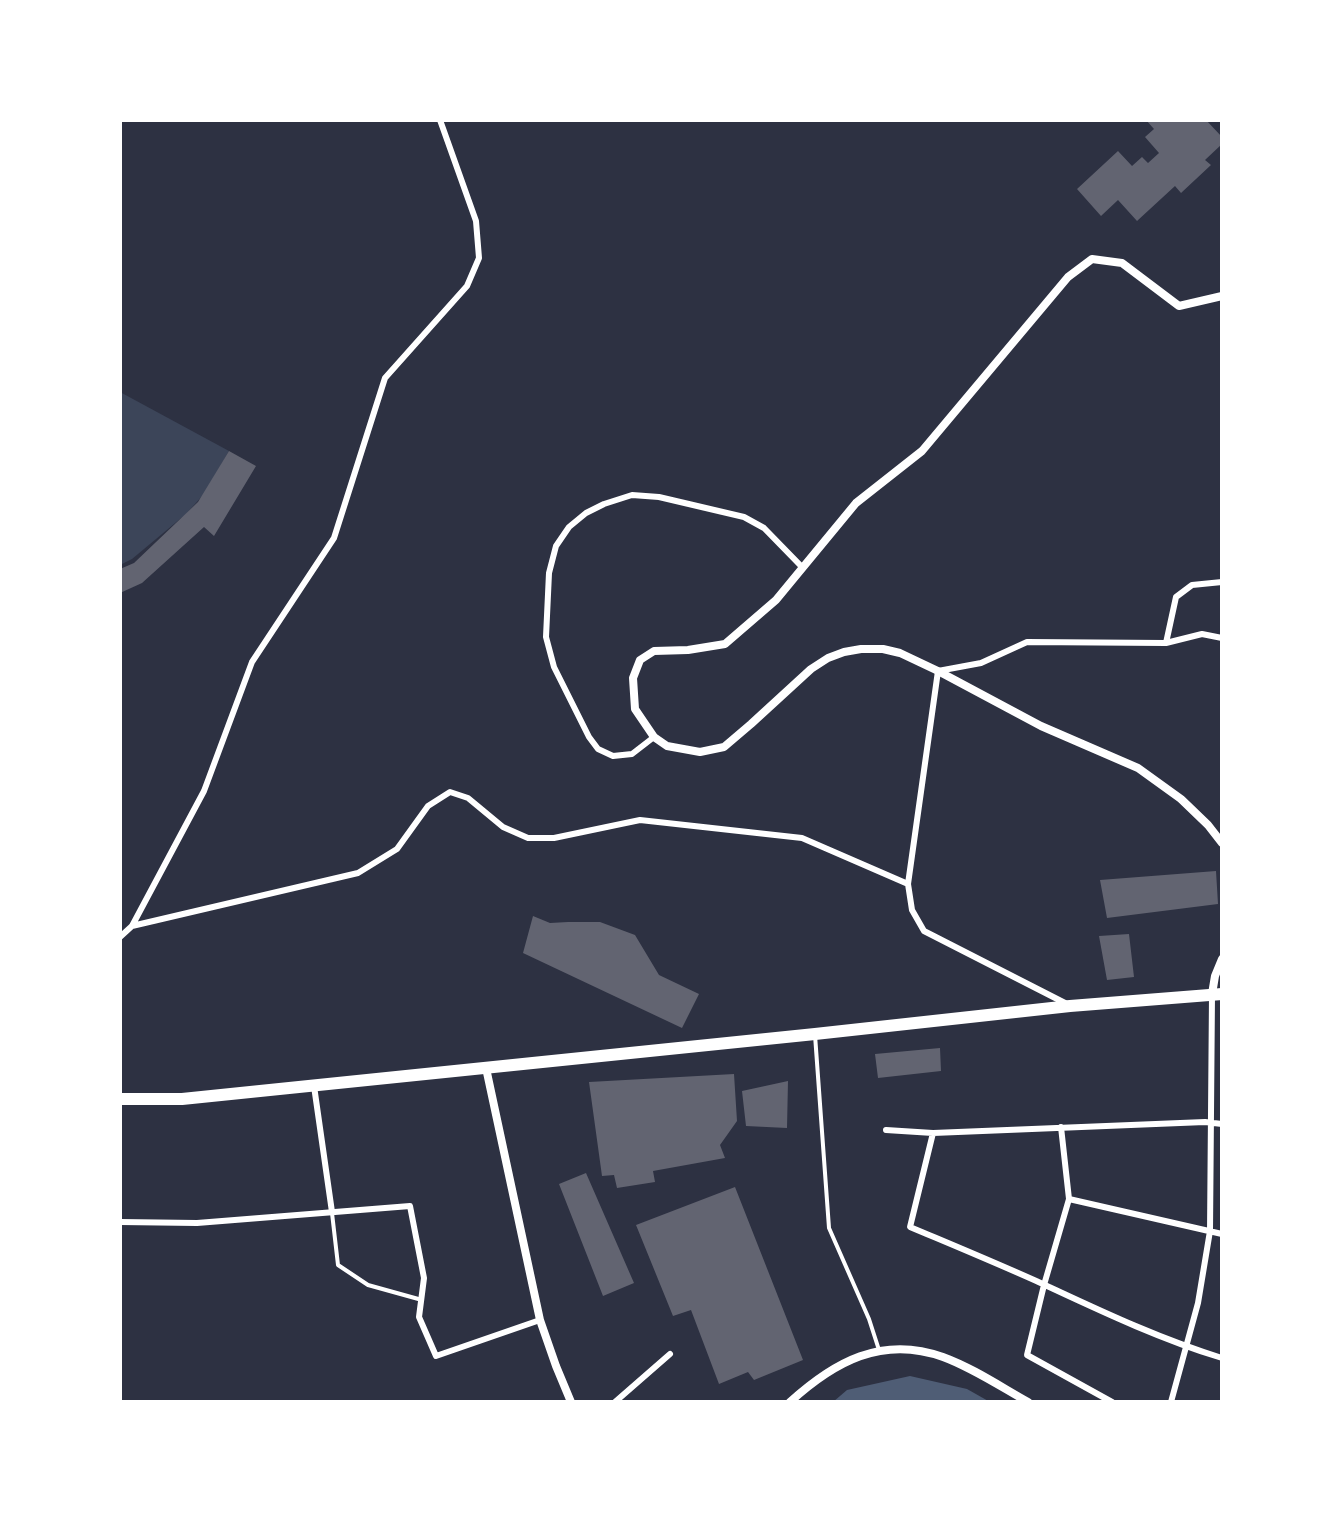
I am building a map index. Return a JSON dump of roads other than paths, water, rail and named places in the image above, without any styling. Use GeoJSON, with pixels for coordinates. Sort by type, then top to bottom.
{"type":"FeatureCollection","features":[{"type":"Feature","properties":{"kind":"highway"},"geometry":{"type":"LineString","coordinates":[[120,1099],[182,1099],[1070,1006],[1217,994]]}},
{"type":"Feature","properties":{"kind":"street"},"geometry":{"type":"LineString","coordinates":[[120,937],[132,926],[204,791],[252,662],[334,538],[385,378],[467,286],[479,258],[476,221],[440,120]]}},
{"type":"Feature","properties":{"kind":"street"},"geometry":{"type":"LineString","coordinates":[[1222,296],[1179,306],[1122,263],[1092,259],[1068,277],[922,451],[856,503],[776,600],[726,644],[688,651],[654,651],[640,660],[633,678],[635,709],[654,737],[667,746],[700,753],[724,747],[811,669],[844,652],[883,649],[900,653],[1034,723],[1138,768],[1181,799],[1208,825],[1222,843]]}},
{"type":"Feature","properties":{"kind":"street"},"geometry":{"type":"LineString","coordinates":[[654,737],[632,754],[613,756],[597,749],[554,667],[546,637],[549,573],[556,546],[569,527],[586,513],[604,504],[632,495],[659,497],[744,517],[764,528],[802,567]]}},
{"type":"Feature","properties":{"kind":"street"},"geometry":{"type":"LineString","coordinates":[[1166,643],[1176,597],[1192,585],[1222,582]]}},
{"type":"Feature","properties":{"kind":"street"},"geometry":{"type":"LineString","coordinates":[[938,671],[981,663],[1027,642],[1166,643],[1202,634],[1222,638]]}},
{"type":"Feature","properties":{"kind":"street"},"geometry":{"type":"LineString","coordinates":[[938,671],[908,884],[912,910],[924,932],[1070,1006]]}},
{"type":"Feature","properties":{"kind":"street"},"geometry":{"type":"LineString","coordinates":[[132,926],[358,873],[397,849],[428,806],[450,792],[468,798],[503,826],[528,838],[554,838],[640,820],[802,838],[908,884]]}},
{"type":"Feature","properties":{"kind":"street"},"geometry":{"type":"LineString","coordinates":[[1170,1402],[1198,1303],[1210,1231],[1217,971],[1222,959]]}},
{"type":"Feature","properties":{"kind":"street"},"geometry":{"type":"LineString","coordinates":[[486,1068],[540,1320],[571,1402]]}},
{"type":"Feature","properties":{"kind":"street"},"geometry":{"type":"LineString","coordinates":[[314,1086],[332,1212]]}},
{"type":"Feature","properties":{"kind":"street"},"geometry":{"type":"LineString","coordinates":[[886,1130],[933,1133],[1212,1122],[1222,1124]]}},
{"type":"Feature","properties":{"kind":"street"},"geometry":{"type":"LineString","coordinates":[[1061,1127],[1069,1199],[1027,1355],[1112,1402]]}},
{"type":"Feature","properties":{"kind":"street"},"geometry":{"type":"LineString","coordinates":[[933,1133],[910,1227],[1096,1310],[1185,1347],[1222,1358]]}},
{"type":"Feature","properties":{"kind":"street"},"geometry":{"type":"LineString","coordinates":[[1069,1199],[1222,1234]]}},
{"type":"Feature","properties":{"kind":"street"},"geometry":{"type":"LineString","coordinates":[[120,1222],[197,1223],[410,1206],[424,1278],[419,1317],[436,1356],[540,1320]]}},
{"type":"Feature","properties":{"kind":"street"},"geometry":{"type":"LineString","coordinates":[[790,1402],[828,1371],[850,1359],[879,1351],[920,1350],[944,1357],[1028,1402]]}},
{"type":"Feature","properties":{"kind":"street"},"geometry":{"type":"LineString","coordinates":[[615,1402],[670,1354]]}},
{"type":"Feature","properties":{"kind":"lane"},"geometry":{"type":"LineString","coordinates":[[815,1034],[829,1228],[869,1319],[879,1351]]}},
{"type":"Feature","properties":{"kind":"lane"},"geometry":{"type":"LineString","coordinates":[[332,1212],[338,1265],[369,1285],[422,1300]]}}]}
